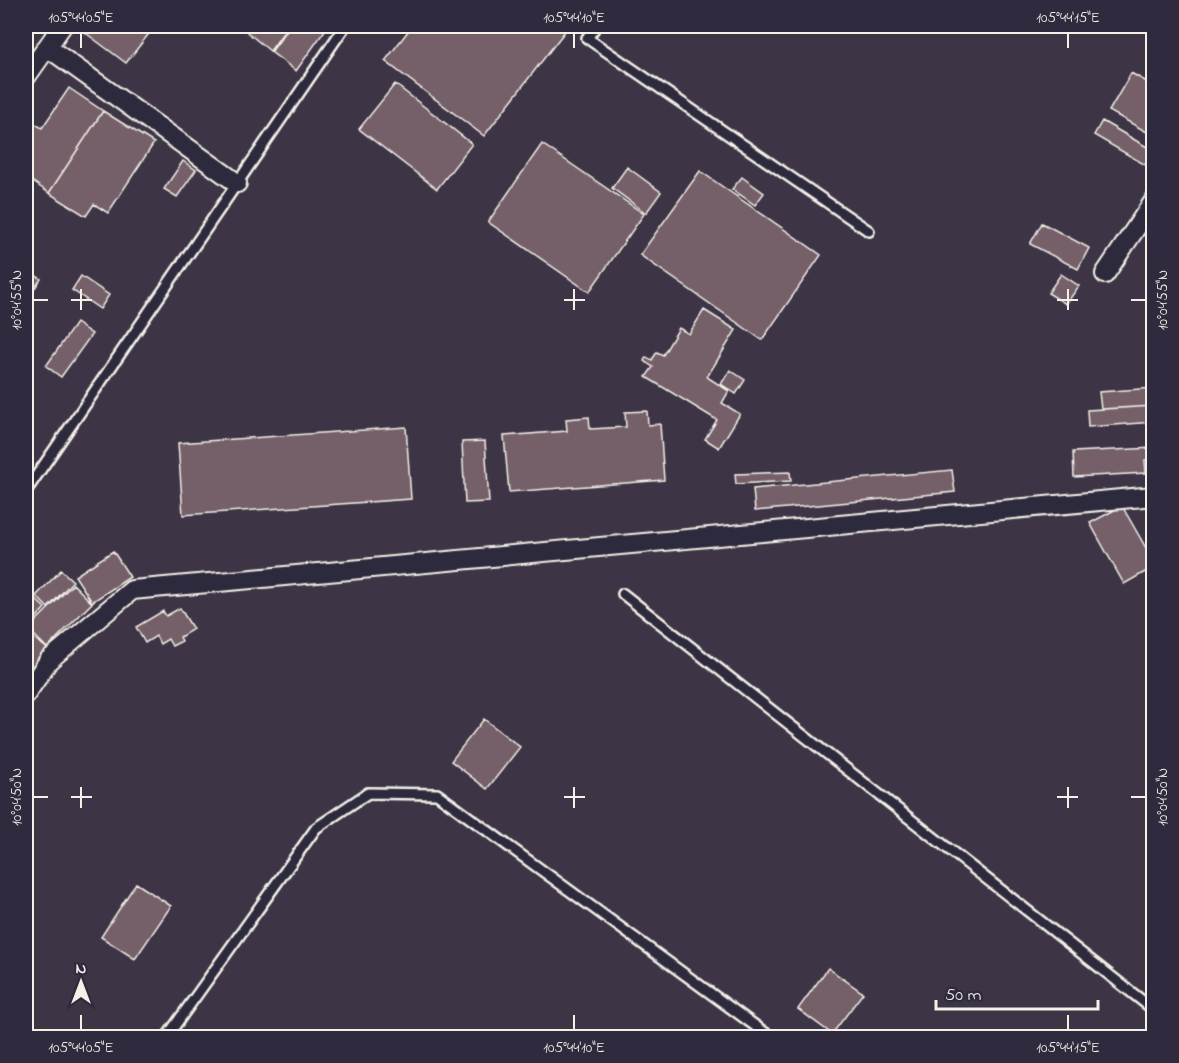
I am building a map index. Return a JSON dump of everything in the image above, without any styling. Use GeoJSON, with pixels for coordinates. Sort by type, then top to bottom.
{"type":"FeatureCollection","features":[{"type":"Feature","properties":{"kind":"street"},"geometry":{"type":"LineString","coordinates":[[26,77],[62,26]]}},
{"type":"Feature","properties":{"kind":"street"},"geometry":{"type":"LineString","coordinates":[[47,47],[237,183]]}},
{"type":"Feature","properties":{"kind":"street"},"geometry":{"type":"LineString","coordinates":[[1105,274],[1154,201]]}},
{"type":"Feature","properties":{"kind":"street"},"geometry":{"type":"LineString","coordinates":[[26,694],[50,660],[132,590],[1154,496]]}},
{"type":"Feature","properties":{"kind":"lane"},"geometry":{"type":"LineString","coordinates":[[26,491],[345,26]]}},
{"type":"Feature","properties":{"kind":"lane"},"geometry":{"type":"LineString","coordinates":[[597,26],[587,38],[869,231]]}},
{"type":"Feature","properties":{"kind":"lane"},"geometry":{"type":"LineString","coordinates":[[623,594],[1154,1010]]}},
{"type":"Feature","properties":{"kind":"lane"},"geometry":{"type":"LineString","coordinates":[[166,1038],[316,828],[368,793],[437,794],[772,1038]]}},
{"type":"Feature","properties":{"kind":"building"},"geometry":{"type":"Polygon","coordinates":[[[81,26],[155,26],[126,63],[79,28],[81,26]]]}},
{"type":"Feature","properties":{"kind":"building"},"geometry":{"type":"Polygon","coordinates":[[[252,26],[288,26],[270,51],[247,32],[252,26]]]}},
{"type":"Feature","properties":{"kind":"building"},"geometry":{"type":"Polygon","coordinates":[[[290,26],[328,26],[296,71],[271,52],[290,26]]]}},
{"type":"Feature","properties":{"kind":"building"},"geometry":{"type":"Polygon","coordinates":[[[412,26],[569,26],[484,136],[385,61],[412,26]]]}},
{"type":"Feature","properties":{"kind":"building"},"geometry":{"type":"Polygon","coordinates":[[[1131,73],[1154,86],[1154,136],[1109,111],[1131,73]]]}},
{"type":"Feature","properties":{"kind":"building"},"geometry":{"type":"Polygon","coordinates":[[[395,84],[472,144],[437,189],[359,129],[395,84]]]}},
{"type":"Feature","properties":{"kind":"building"},"geometry":{"type":"Polygon","coordinates":[[[69,88],[103,111],[49,193],[26,177],[26,137],[34,123],[42,128],[69,88]]]}},
{"type":"Feature","properties":{"kind":"building"},"geometry":{"type":"Polygon","coordinates":[[[103,111],[154,143],[108,213],[94,204],[86,216],[49,193],[103,111]]]}},
{"type":"Feature","properties":{"kind":"building"},"geometry":{"type":"Polygon","coordinates":[[[1102,121],[1154,151],[1154,170],[1094,135],[1102,121]]]}},
{"type":"Feature","properties":{"kind":"building"},"geometry":{"type":"Polygon","coordinates":[[[542,144],[644,214],[589,292],[488,222],[542,144]]]}},
{"type":"Feature","properties":{"kind":"building"},"geometry":{"type":"Polygon","coordinates":[[[183,161],[196,170],[177,197],[164,189],[183,161]]]}},
{"type":"Feature","properties":{"kind":"building"},"geometry":{"type":"Polygon","coordinates":[[[627,167],[661,192],[646,213],[612,188],[627,167]]]}},
{"type":"Feature","properties":{"kind":"building"},"geometry":{"type":"Polygon","coordinates":[[[700,171],[821,255],[762,340],[640,255],[700,171]]]}},
{"type":"Feature","properties":{"kind":"building"},"geometry":{"type":"Polygon","coordinates":[[[742,177],[764,193],[755,205],[732,189],[742,177]]]}},
{"type":"Feature","properties":{"kind":"building"},"geometry":{"type":"Polygon","coordinates":[[[1042,223],[1089,248],[1078,269],[1030,244],[1042,223]]]}},
{"type":"Feature","properties":{"kind":"building"},"geometry":{"type":"Polygon","coordinates":[[[26,269],[41,279],[32,292],[26,287],[26,269]]]}},
{"type":"Feature","properties":{"kind":"building"},"geometry":{"type":"Polygon","coordinates":[[[1061,274],[1079,286],[1066,304],[1048,293],[1061,274]]]}},
{"type":"Feature","properties":{"kind":"building"},"geometry":{"type":"Polygon","coordinates":[[[81,276],[109,295],[100,309],[72,290],[81,276]]]}},
{"type":"Feature","properties":{"kind":"building"},"geometry":{"type":"Polygon","coordinates":[[[704,310],[736,330],[707,377],[729,391],[722,403],[740,414],[719,448],[705,439],[717,420],[646,377],[653,367],[644,361],[646,357],[652,360],[657,352],[663,355],[679,328],[689,334],[704,310]]]}},
{"type":"Feature","properties":{"kind":"building"},"geometry":{"type":"Polygon","coordinates":[[[76,323],[92,334],[61,377],[46,366],[76,323]]]}},
{"type":"Feature","properties":{"kind":"building"},"geometry":{"type":"Polygon","coordinates":[[[730,370],[745,380],[736,394],[721,384],[730,370]]]}},
{"type":"Feature","properties":{"kind":"building"},"geometry":{"type":"Polygon","coordinates":[[[1154,388],[1154,406],[1101,409],[1099,392],[1154,388]]]}},
{"type":"Feature","properties":{"kind":"building"},"geometry":{"type":"Polygon","coordinates":[[[1154,406],[1154,422],[1088,427],[1087,410],[1154,406]]]}},
{"type":"Feature","properties":{"kind":"building"},"geometry":{"type":"Polygon","coordinates":[[[647,411],[648,425],[660,424],[664,480],[509,492],[504,436],[567,431],[566,419],[589,417],[590,429],[626,427],[625,412],[647,411]]]}},
{"type":"Feature","properties":{"kind":"building"},"geometry":{"type":"Polygon","coordinates":[[[406,427],[411,499],[183,515],[178,443],[406,427]]]}},
{"type":"Feature","properties":{"kind":"building"},"geometry":{"type":"Polygon","coordinates":[[[485,441],[489,502],[465,503],[462,442],[485,441]]]}},
{"type":"Feature","properties":{"kind":"building"},"geometry":{"type":"Polygon","coordinates":[[[1154,448],[1154,460],[1145,460],[1146,473],[1074,477],[1073,452],[1154,448]]]}},
{"type":"Feature","properties":{"kind":"building"},"geometry":{"type":"Polygon","coordinates":[[[952,470],[955,492],[755,511],[753,489],[952,470]]]}},
{"type":"Feature","properties":{"kind":"building"},"geometry":{"type":"Polygon","coordinates":[[[790,472],[791,481],[736,484],[735,474],[790,472]]]}},
{"type":"Feature","properties":{"kind":"building"},"geometry":{"type":"Polygon","coordinates":[[[1122,506],[1154,562],[1154,567],[1124,584],[1090,523],[1122,506]]]}},
{"type":"Feature","properties":{"kind":"building"},"geometry":{"type":"Polygon","coordinates":[[[113,551],[130,577],[92,602],[75,576],[113,551]]]}},
{"type":"Feature","properties":{"kind":"building"},"geometry":{"type":"Polygon","coordinates":[[[61,570],[73,581],[48,608],[36,596],[61,570]]]}},
{"type":"Feature","properties":{"kind":"building"},"geometry":{"type":"Polygon","coordinates":[[[73,584],[92,603],[47,648],[28,629],[73,584]]]}},
{"type":"Feature","properties":{"kind":"building"},"geometry":{"type":"Polygon","coordinates":[[[35,599],[45,608],[26,629],[26,609],[35,599]]]}},
{"type":"Feature","properties":{"kind":"building"},"geometry":{"type":"Polygon","coordinates":[[[180,608],[193,629],[180,637],[182,641],[172,646],[168,639],[160,644],[156,636],[145,643],[136,627],[163,611],[166,616],[180,608]]]}},
{"type":"Feature","properties":{"kind":"building"},"geometry":{"type":"Polygon","coordinates":[[[31,636],[49,650],[26,680],[26,643],[31,636]]]}},
{"type":"Feature","properties":{"kind":"building"},"geometry":{"type":"Polygon","coordinates":[[[484,719],[520,747],[487,789],[451,761],[484,719]]]}},
{"type":"Feature","properties":{"kind":"building"},"geometry":{"type":"Polygon","coordinates":[[[136,883],[171,906],[135,959],[101,937],[136,883]]]}},
{"type":"Feature","properties":{"kind":"building"},"geometry":{"type":"Polygon","coordinates":[[[828,968],[863,993],[832,1034],[798,1009],[828,968]]]}}]}
